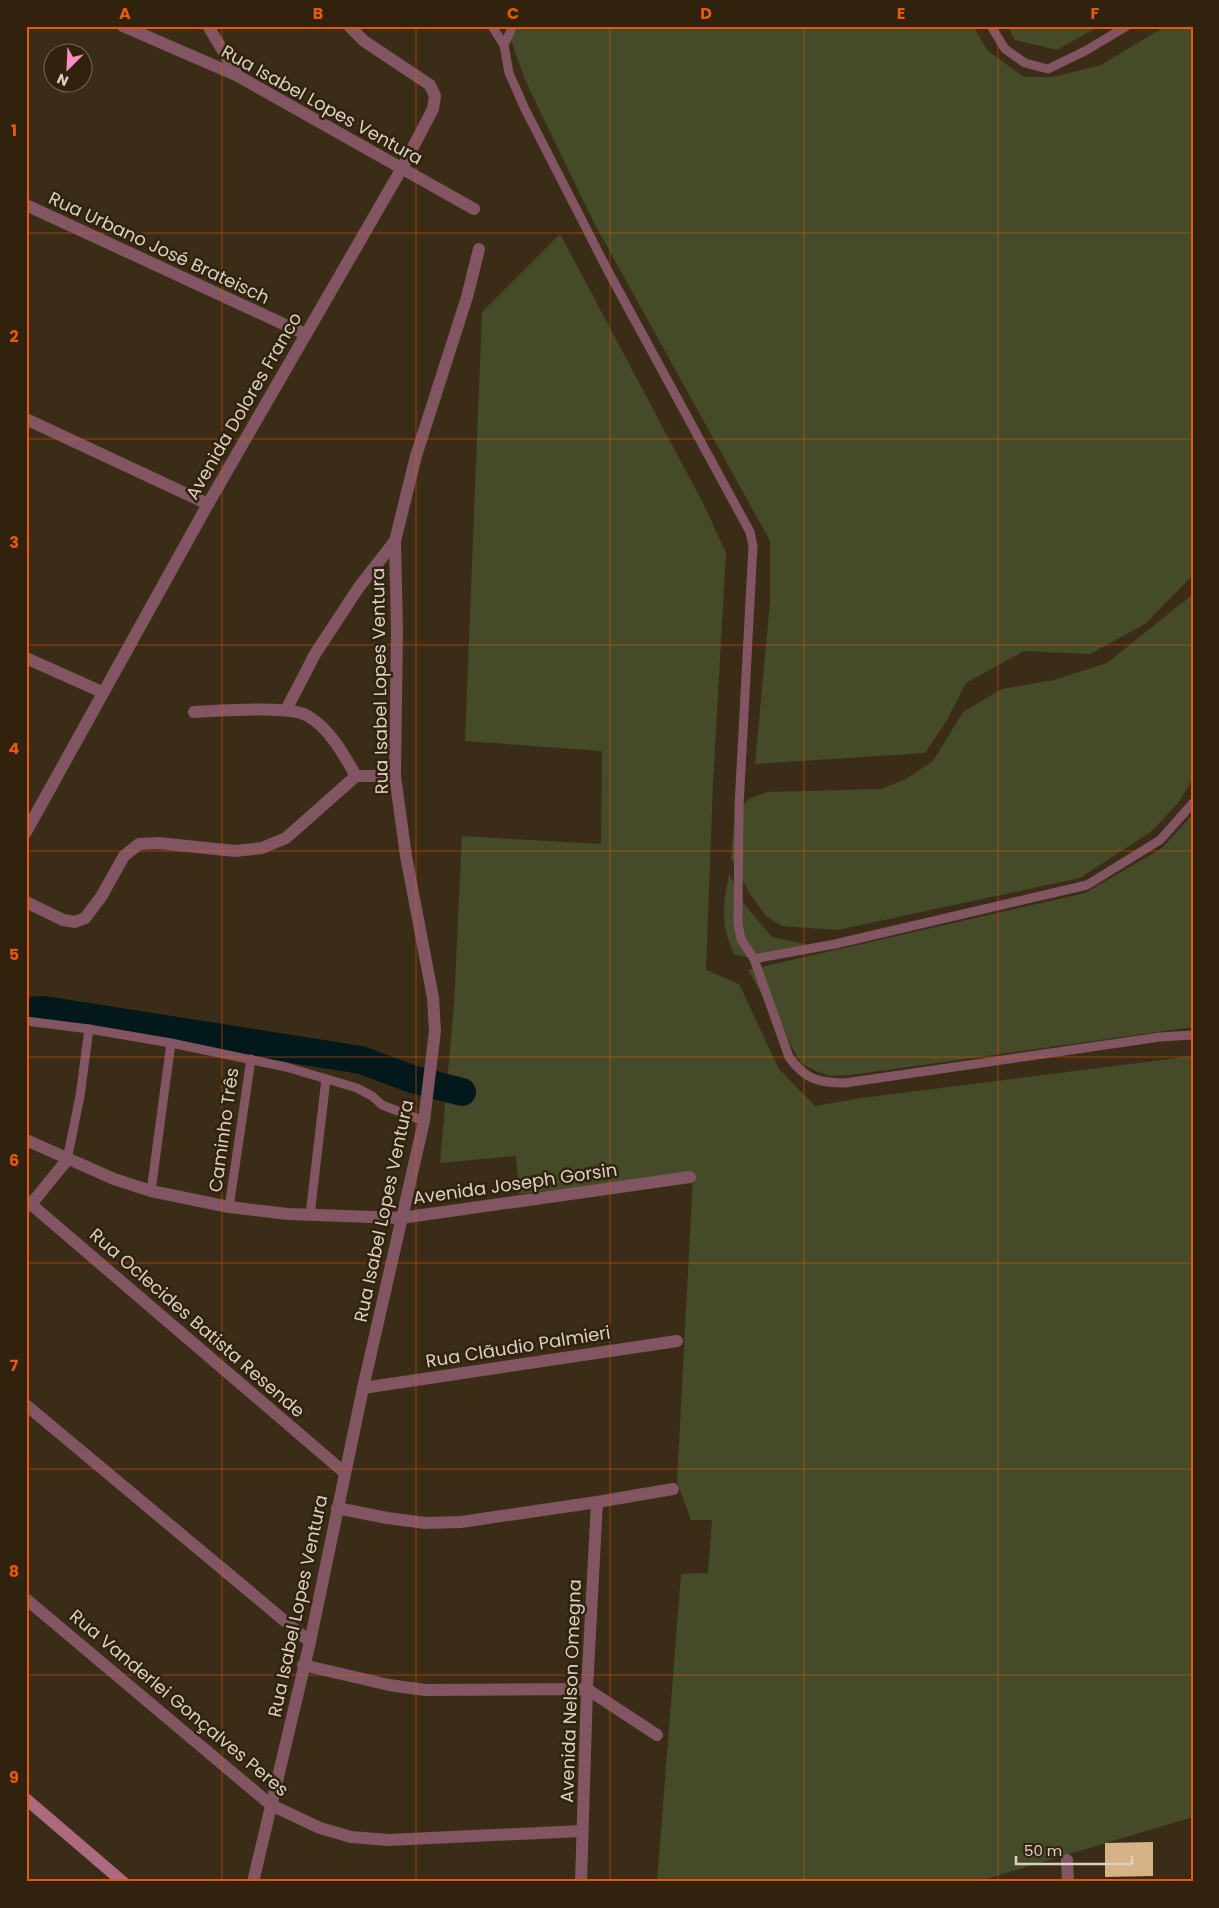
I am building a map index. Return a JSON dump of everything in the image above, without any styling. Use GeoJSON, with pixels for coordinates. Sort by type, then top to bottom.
{"type":"FeatureCollection","features":[{"type":"Feature","properties":{"kind":"main road"},"geometry":{"type":"LineString","coordinates":[[26,1799],[123,1882]]}},
{"type":"Feature","properties":{"kind":"street","name":"Rua Isabel Lopes Ventura"},"geometry":{"type":"LineString","coordinates":[[123,26],[238,76],[474,209]]}},
{"type":"Feature","properties":{"kind":"street"},"geometry":{"type":"LineString","coordinates":[[208,26],[238,76]]}},
{"type":"Feature","properties":{"kind":"street","name":"Avenida Dolores Franco"},"geometry":{"type":"LineString","coordinates":[[26,832],[208,504],[402,168],[432,108],[435,96],[430,85],[364,40],[349,26]]}},
{"type":"Feature","properties":{"kind":"street","name":"Rua Urbano José Brateisch"},"geometry":{"type":"LineString","coordinates":[[26,205],[305,334]]}},
{"type":"Feature","properties":{"kind":"street","name":"Rua Isabel Lopes Ventura"},"geometry":{"type":"LineString","coordinates":[[253,1882],[303,1664],[310,1642],[363,1388],[424,1121],[435,1032],[434,998],[406,856],[395,776],[397,630],[394,541],[416,456],[467,297],[479,249]]}},
{"type":"Feature","properties":{"kind":"street"},"geometry":{"type":"LineString","coordinates":[[26,418],[208,504]]}},
{"type":"Feature","properties":{"kind":"street"},"geometry":{"type":"LineString","coordinates":[[286,710],[315,654],[359,587],[394,541]]}},
{"type":"Feature","properties":{"kind":"street"},"geometry":{"type":"LineString","coordinates":[[26,658],[102,692]]}},
{"type":"Feature","properties":{"kind":"street"},"geometry":{"type":"LineString","coordinates":[[194,712],[286,710],[308,715],[322,727],[340,749],[356,776]]}},
{"type":"Feature","properties":{"kind":"street"},"geometry":{"type":"LineString","coordinates":[[26,902],[63,920],[75,922],[85,918],[101,897],[124,856],[139,844],[158,843],[234,851],[262,848],[286,838],[356,776],[395,776]]}},
{"type":"Feature","properties":{"kind":"street","name":"Avenida Joseph Gorsin"},"geometry":{"type":"LineString","coordinates":[[26,1141],[114,1179],[151,1191],[261,1212],[310,1215],[401,1218],[690,1177]]}},
{"type":"Feature","properties":{"kind":"street"},"geometry":{"type":"LineString","coordinates":[[28,1203],[67,1160]]}},
{"type":"Feature","properties":{"kind":"street","name":"Rua Oclecides Batista Resende"},"geometry":{"type":"LineString","coordinates":[[28,1203],[345,1473]]}},
{"type":"Feature","properties":{"kind":"street","name":"Rua Clãudio Palmieri"},"geometry":{"type":"LineString","coordinates":[[363,1388],[677,1341]]}},
{"type":"Feature","properties":{"kind":"street"},"geometry":{"type":"LineString","coordinates":[[26,1405],[310,1642]]}},
{"type":"Feature","properties":{"kind":"street"},"geometry":{"type":"LineString","coordinates":[[338,1508],[387,1518],[425,1522],[461,1522],[673,1489]]}},
{"type":"Feature","properties":{"kind":"street","name":"Avenida Nelson Omegna"},"geometry":{"type":"LineString","coordinates":[[582,1882],[587,1689],[597,1502]]}},
{"type":"Feature","properties":{"kind":"street","name":"Rua Vanderlei Gonçalves Peres"},"geometry":{"type":"LineString","coordinates":[[26,1599],[272,1805],[320,1828],[351,1837],[388,1840],[582,1831]]}},
{"type":"Feature","properties":{"kind":"street"},"geometry":{"type":"LineString","coordinates":[[303,1664],[389,1685],[425,1690],[587,1689],[658,1735]]}},
{"type":"Feature","properties":{"kind":"street"},"geometry":{"type":"LineString","coordinates":[[1067,1860],[1068,1882]]}},
{"type":"Feature","properties":{"kind":"lane"},"geometry":{"type":"LineString","coordinates":[[492,26],[504,45],[509,73],[525,109],[608,271],[750,532],[753,546],[739,806],[738,924],[742,939],[754,959],[788,1057],[799,1070],[827,1083],[845,1083],[1160,1037],[1193,1035]]}},
{"type":"Feature","properties":{"kind":"lane"},"geometry":{"type":"LineString","coordinates":[[504,45],[513,26]]}},
{"type":"Feature","properties":{"kind":"lane"},"geometry":{"type":"LineString","coordinates":[[990,26],[1005,49],[1025,63],[1048,69],[1085,51],[1127,26]]}},
{"type":"Feature","properties":{"kind":"lane"},"geometry":{"type":"LineString","coordinates":[[754,959],[835,944],[1087,885],[1160,840],[1193,803]]}},
{"type":"Feature","properties":{"kind":"lane"},"geometry":{"type":"LineString","coordinates":[[26,1022],[89,1029],[251,1058],[357,1088],[372,1096],[382,1105],[424,1121]]}},
{"type":"Feature","properties":{"kind":"lane"},"geometry":{"type":"LineString","coordinates":[[67,1160],[80,1096],[89,1029]]}},
{"type":"Feature","properties":{"kind":"lane"},"geometry":{"type":"LineString","coordinates":[[151,1191],[171,1044]]}},
{"type":"Feature","properties":{"kind":"lane","name":"Caminho Três"},"geometry":{"type":"LineString","coordinates":[[229,1207],[251,1058]]}},
{"type":"Feature","properties":{"kind":"lane"},"geometry":{"type":"LineString","coordinates":[[310,1215],[326,1079]]}},
{"type":"Feature","properties":{"kind":"green space"},"geometry":{"type":"Polygon","coordinates":[[[519,26],[973,26],[988,51],[1024,77],[1053,77],[1101,65],[1166,26],[1193,26],[1193,575],[1145,624],[1090,654],[1024,651],[966,683],[947,720],[925,753],[755,764],[770,602],[770,541],[593,221],[525,80],[511,40],[519,26]]]}},
{"type":"Feature","properties":{"kind":"green space"},"geometry":{"type":"Polygon","coordinates":[[[1007,26],[1099,26],[1057,50],[1015,40],[1007,26]]]}},
{"type":"Feature","properties":{"kind":"green space"},"geometry":{"type":"Polygon","coordinates":[[[560,234],[704,505],[726,553],[713,783],[706,970],[739,984],[779,1069],[815,1106],[861,1098],[1193,1056],[1193,1817],[976,1882],[657,1882],[681,1574],[708,1573],[712,1520],[691,1520],[677,1482],[693,1176],[519,1194],[516,1156],[440,1163],[454,1004],[462,836],[601,844],[602,751],[465,741],[482,312],[560,234]]]}},
{"type":"Feature","properties":{"kind":"green space"},"geometry":{"type":"Polygon","coordinates":[[[1193,594],[1193,779],[1178,803],[1152,831],[1080,878],[837,930],[782,926],[766,916],[750,894],[731,858],[734,824],[741,808],[749,799],[767,792],[881,789],[906,779],[933,761],[963,712],[1002,689],[1054,680],[1107,663],[1193,594]]]}},
{"type":"Feature","properties":{"kind":"green space"},"geometry":{"type":"Polygon","coordinates":[[[1193,814],[1193,1027],[851,1075],[831,1076],[801,1063],[748,970],[1085,893],[1162,848],[1193,814]]]}},
{"type":"Feature","properties":{"kind":"green space"},"geometry":{"type":"Polygon","coordinates":[[[729,874],[745,905],[772,937],[810,945],[752,958],[734,954],[726,933],[724,914],[729,874]]]}},
{"type":"Feature","properties":{"kind":"building"},"geometry":{"type":"Polygon","coordinates":[[[1153,1842],[1153,1876],[1105,1877],[1105,1843],[1153,1842]]]}},
{"type":"Feature","properties":{"kind":"waterway"},"geometry":{"type":"LineString","coordinates":[[26,1011],[44,1010],[361,1060],[412,1079],[462,1092]]}}]}
